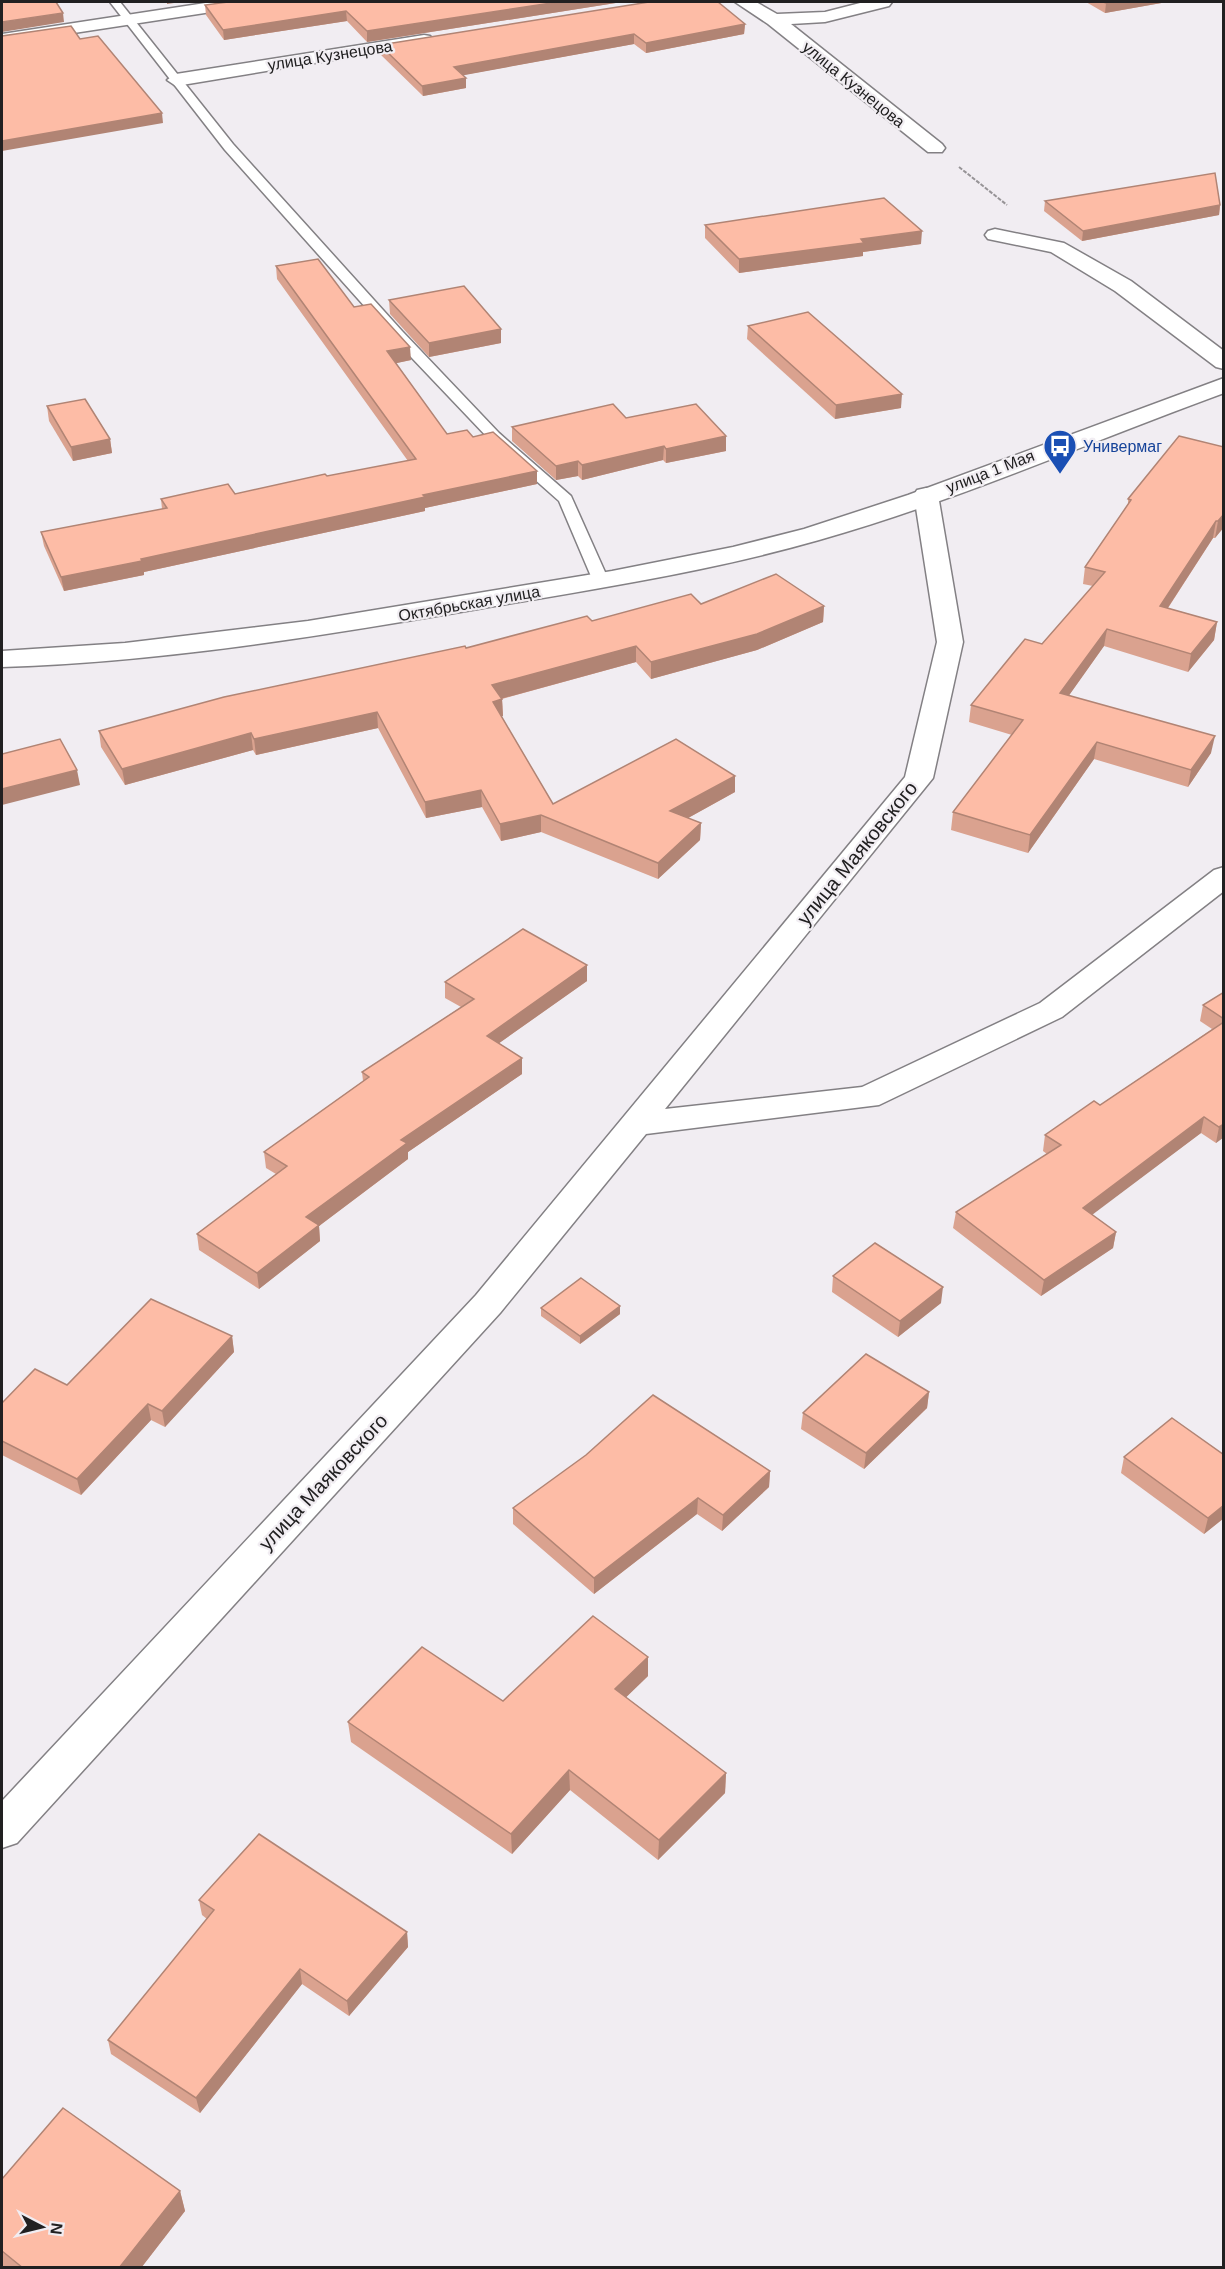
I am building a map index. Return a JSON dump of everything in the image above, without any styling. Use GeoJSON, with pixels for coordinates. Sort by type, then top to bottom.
{"type":"FeatureCollection","features":[{"type":"Feature","properties":{"kind":"street"},"geometry":{"type":"LineString","coordinates":[[2,39],[244,2]]}},
{"type":"Feature","properties":{"kind":"street","name":"улица Кузнецова"},"geometry":{"type":"LineString","coordinates":[[744,2],[774,20],[935,148]]}},
{"type":"Feature","properties":{"kind":"street","name":"улица Кузнецова"},"geometry":{"type":"LineString","coordinates":[[774,20],[825,17],[883,2]]}},
{"type":"Feature","properties":{"kind":"street","name":"улица Кузнецова"},"geometry":{"type":"LineString","coordinates":[[176,80],[442,37]]}},
{"type":"Feature","properties":{"kind":"street"},"geometry":{"type":"LineString","coordinates":[[995,235],[1057,247],[1123,286],[1224,362]]}},
{"type":"Feature","properties":{"kind":"street","name":"улица 1 Мая"},"geometry":{"type":"LineString","coordinates":[[926,495],[1224,385]]}},
{"type":"Feature","properties":{"kind":"street","name":"Октябрьская улица"},"geometry":{"type":"LineString","coordinates":[[2,659],[214,641],[372,620],[601,580],[812,534],[926,495]]}},
{"type":"Feature","properties":{"kind":"street","name":"улица Маяковского"},"geometry":{"type":"LineString","coordinates":[[2,1830],[488,1304],[919,778],[950,642],[926,495]]}},
{"type":"Feature","properties":{"kind":"street"},"geometry":{"type":"LineString","coordinates":[[635,1124],[868,1097],[1051,1010],[1224,876]]}},
{"type":"Feature","properties":{"kind":"lane"},"geometry":{"type":"LineString","coordinates":[[115,2],[229,147],[397,334],[494,436],[566,499],[601,580]]}},
{"type":"Feature","properties":{"kind":"path"},"geometry":{"type":"LineString","coordinates":[[935,148],[1057,247]]}},
{"type":"Feature","properties":{"kind":"building"},"geometry":{"type":"Polygon","coordinates":[[[2,2],[56,2],[63,13],[2,22],[2,2]]]}},
{"type":"Feature","properties":{"kind":"building"},"geometry":{"type":"Polygon","coordinates":[[[228,2],[558,2],[367,31],[346,11],[223,30],[205,5],[228,2]]]}},
{"type":"Feature","properties":{"kind":"building"},"geometry":{"type":"Polygon","coordinates":[[[649,2],[718,2],[745,24],[646,43],[634,34],[454,67],[466,78],[422,86],[380,45],[649,2]]]}},
{"type":"Feature","properties":{"kind":"building"},"geometry":{"type":"Polygon","coordinates":[[[71,26],[80,39],[98,36],[162,113],[2,141],[2,36],[71,26]]]}},
{"type":"Feature","properties":{"kind":"building"},"geometry":{"type":"Polygon","coordinates":[[[1215,173],[1220,205],[1083,231],[1045,201],[1215,173]]]}},
{"type":"Feature","properties":{"kind":"building"},"geometry":{"type":"Polygon","coordinates":[[[884,198],[922,231],[861,239],[864,243],[739,259],[705,225],[884,198]]]}},
{"type":"Feature","properties":{"kind":"building"},"geometry":{"type":"Polygon","coordinates":[[[318,259],[354,307],[371,304],[410,347],[387,351],[447,434],[467,430],[473,437],[493,432],[537,471],[141,559],[142,561],[61,577],[41,532],[167,508],[161,499],[228,484],[235,494],[325,474],[327,476],[416,459],[276,266],[318,259]]]}},
{"type":"Feature","properties":{"kind":"building"},"geometry":{"type":"Polygon","coordinates":[[[464,286],[501,329],[429,343],[389,300],[464,286]]]}},
{"type":"Feature","properties":{"kind":"building"},"geometry":{"type":"Polygon","coordinates":[[[808,312],[902,394],[836,405],[748,326],[808,312]]]}},
{"type":"Feature","properties":{"kind":"building"},"geometry":{"type":"Polygon","coordinates":[[[85,399],[110,439],[71,447],[47,406],[85,399]]]}},
{"type":"Feature","properties":{"kind":"building"},"geometry":{"type":"Polygon","coordinates":[[[613,404],[626,418],[696,404],[726,436],[666,449],[664,446],[582,465],[578,461],[556,466],[512,427],[613,404]]]}},
{"type":"Feature","properties":{"kind":"building"},"geometry":{"type":"Polygon","coordinates":[[[1179,436],[1224,447],[1224,514],[1216,521],[1160,606],[1217,622],[1191,654],[1107,629],[1060,693],[1215,736],[1191,770],[1097,742],[1030,835],[953,812],[1023,720],[971,705],[1025,639],[1042,644],[1105,572],[1085,567],[1131,500],[1128,499],[1179,436]]]}},
{"type":"Feature","properties":{"kind":"building"},"geometry":{"type":"Polygon","coordinates":[[[776,574],[824,606],[757,634],[651,662],[636,646],[492,685],[502,699],[493,702],[553,804],[676,739],[735,776],[670,811],[701,823],[658,863],[541,815],[500,824],[481,790],[425,802],[377,712],[254,739],[251,733],[122,769],[99,731],[224,697],[465,646],[466,648],[587,616],[592,621],[691,594],[701,604],[776,574]]]}},
{"type":"Feature","properties":{"kind":"building"},"geometry":{"type":"Polygon","coordinates":[[[60,739],[77,770],[2,789],[2,754],[60,739]]]}},
{"type":"Feature","properties":{"kind":"building"},"geometry":{"type":"Polygon","coordinates":[[[523,929],[587,965],[487,1036],[522,1058],[401,1140],[407,1143],[306,1217],[319,1225],[257,1273],[197,1234],[287,1166],[264,1152],[369,1077],[362,1072],[474,999],[445,982],[523,929]]]}},
{"type":"Feature","properties":{"kind":"building"},"geometry":{"type":"Polygon","coordinates":[[[1224,992],[1224,1019],[1203,1005],[1224,992]]]}},
{"type":"Feature","properties":{"kind":"building"},"geometry":{"type":"Polygon","coordinates":[[[1224,1022],[1224,1124],[1219,1127],[1204,1117],[1083,1208],[1116,1232],[1044,1280],[956,1212],[1061,1145],[1045,1135],[1094,1101],[1100,1105],[1224,1022]]]}},
{"type":"Feature","properties":{"kind":"building"},"geometry":{"type":"Polygon","coordinates":[[[875,1243],[943,1287],[900,1321],[833,1276],[875,1243]]]}},
{"type":"Feature","properties":{"kind":"building"},"geometry":{"type":"Polygon","coordinates":[[[581,1278],[620,1306],[580,1336],[541,1308],[581,1278]]]}},
{"type":"Feature","properties":{"kind":"building"},"geometry":{"type":"Polygon","coordinates":[[[151,1299],[232,1336],[162,1411],[148,1404],[77,1479],[2,1441],[2,1403],[35,1369],[67,1385],[151,1299]]]}},
{"type":"Feature","properties":{"kind":"building"},"geometry":{"type":"Polygon","coordinates":[[[866,1354],[929,1392],[866,1453],[803,1413],[866,1354]]]}},
{"type":"Feature","properties":{"kind":"building"},"geometry":{"type":"Polygon","coordinates":[[[653,1395],[770,1471],[723,1515],[698,1498],[594,1578],[513,1508],[586,1455],[653,1395]]]}},
{"type":"Feature","properties":{"kind":"building"},"geometry":{"type":"Polygon","coordinates":[[[1172,1418],[1224,1455],[1224,1505],[1208,1518],[1124,1457],[1172,1418]]]}},
{"type":"Feature","properties":{"kind":"building"},"geometry":{"type":"Polygon","coordinates":[[[593,1616],[648,1657],[615,1689],[726,1773],[659,1840],[569,1770],[511,1834],[348,1722],[422,1647],[503,1701],[593,1616]]]}},
{"type":"Feature","properties":{"kind":"building"},"geometry":{"type":"Polygon","coordinates":[[[259,1834],[407,1932],[347,2001],[300,1969],[196,2098],[108,2040],[214,1910],[199,1900],[259,1834]]]}},
{"type":"Feature","properties":{"kind":"building"},"geometry":{"type":"Polygon","coordinates":[[[63,2108],[180,2191],[119,2268],[23,2268],[2,2251],[2,2179],[63,2108]]]}},
{"type":"Feature","properties":{"kind":"place","name":"Универмаг"},"geometry":{"type":"Point","coordinates":[1060,475]}}]}
